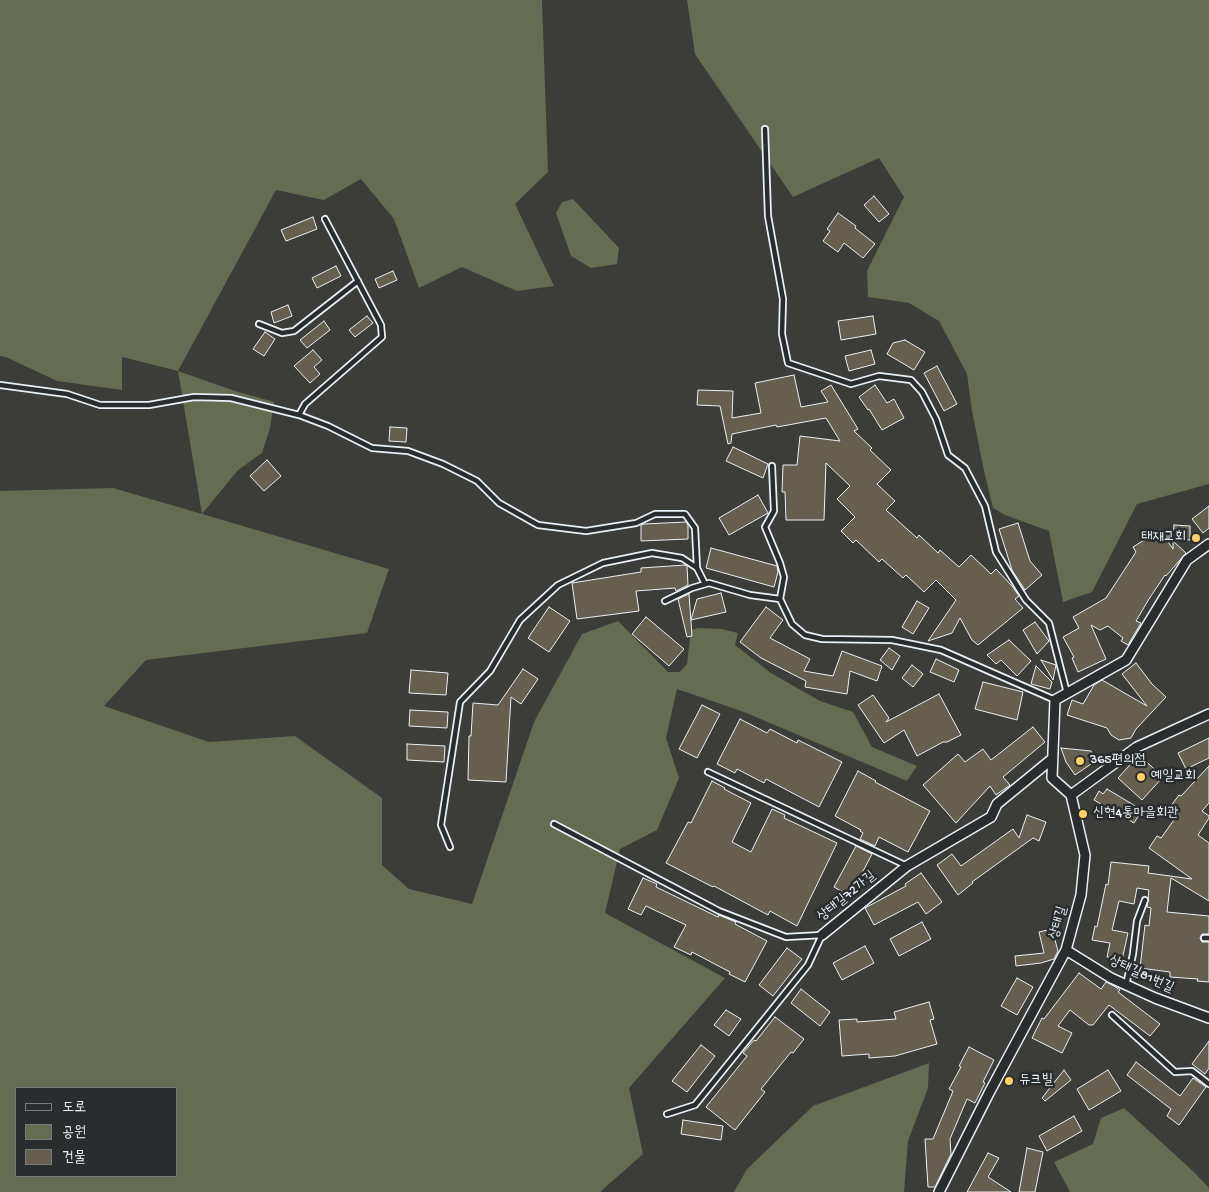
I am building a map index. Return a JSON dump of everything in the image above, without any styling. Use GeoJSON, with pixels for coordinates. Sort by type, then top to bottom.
{"type":"FeatureCollection","features":[{"type":"Feature","properties":{"kind":"street"},"geometry":{"type":"LineString","coordinates":[[1209,544],[1187,560],[1126,660],[1055,700],[1052,778],[1071,795],[1137,747],[1209,714]]}},
{"type":"Feature","properties":{"kind":"street","name":"상태길72가길"},"geometry":{"type":"LineString","coordinates":[[822,935],[907,866],[991,817],[997,804],[1052,759]]}},
{"type":"Feature","properties":{"kind":"street","name":"상태길"},"geometry":{"type":"LineString","coordinates":[[939,1192],[989,1093],[1066,950],[1081,895],[1085,855],[1071,795]]}},
{"type":"Feature","properties":{"kind":"street","name":"상태길81번길"},"geometry":{"type":"LineString","coordinates":[[1066,950],[1111,978],[1155,998],[1209,1018]]}},
{"type":"Feature","properties":{"kind":"lane"},"geometry":{"type":"LineString","coordinates":[[765,129],[768,216],[783,299],[782,334],[788,363],[851,384],[879,376],[911,380],[922,392],[936,418],[948,455],[965,468],[985,506],[996,552],[1026,600],[1049,623],[1068,693]]}},
{"type":"Feature","properties":{"kind":"lane"},"geometry":{"type":"LineString","coordinates":[[299,415],[305,404],[382,337],[381,325],[325,220]]}},
{"type":"Feature","properties":{"kind":"lane"},"geometry":{"type":"LineString","coordinates":[[259,324],[282,333],[294,331],[358,280]]}},
{"type":"Feature","properties":{"kind":"lane"},"geometry":{"type":"LineString","coordinates":[[0,385],[67,394],[100,405],[149,405],[194,397],[231,398],[299,415],[328,426],[372,448],[408,451],[443,464],[477,481],[499,503],[538,525],[586,531],[636,523],[655,514],[684,514],[695,528],[697,568],[705,584]]}},
{"type":"Feature","properties":{"kind":"lane"},"geometry":{"type":"LineString","coordinates":[[772,466],[774,511],[765,527],[780,562],[784,577],[780,599],[792,624],[804,635],[822,639],[892,640],[941,650],[1055,700]]}},
{"type":"Feature","properties":{"kind":"lane"},"geometry":{"type":"LineString","coordinates":[[450,847],[441,825],[460,702],[490,671],[520,620],[558,585],[603,564],[652,553],[682,558],[697,568]]}},
{"type":"Feature","properties":{"kind":"lane"},"geometry":{"type":"LineString","coordinates":[[665,601],[692,588],[709,583],[750,595],[780,599]]}},
{"type":"Feature","properties":{"kind":"lane"},"geometry":{"type":"LineString","coordinates":[[708,772],[907,866]]}},
{"type":"Feature","properties":{"kind":"lane","name":"상태길72가길"},"geometry":{"type":"LineString","coordinates":[[554,824],[719,911],[786,937],[822,935]]}},
{"type":"Feature","properties":{"kind":"lane"},"geometry":{"type":"LineString","coordinates":[[1126,985],[1133,954],[1137,921],[1145,900]]}},
{"type":"Feature","properties":{"kind":"lane"},"geometry":{"type":"LineString","coordinates":[[667,1114],[695,1105],[808,966],[822,935]]}},
{"type":"Feature","properties":{"kind":"lane"},"geometry":{"type":"LineString","coordinates":[[1112,1015],[1175,1072],[1192,1071],[1209,1084]]}},
{"type":"Feature","properties":{"kind":"green space"},"geometry":{"type":"Polygon","coordinates":[[[0,0],[542,0],[548,172],[515,204],[554,286],[517,291],[462,267],[419,288],[394,219],[361,179],[324,200],[276,190],[178,371],[122,357],[122,390],[57,381],[0,356],[0,0]]]}},
{"type":"Feature","properties":{"kind":"green space"},"geometry":{"type":"Polygon","coordinates":[[[687,0],[1209,0],[1209,484],[1137,504],[1092,592],[1063,602],[1049,531],[1005,515],[993,508],[972,411],[967,374],[939,321],[909,303],[868,297],[867,271],[904,197],[879,158],[793,197],[695,54],[687,0]]]}},
{"type":"Feature","properties":{"kind":"green space"},"geometry":{"type":"Polygon","coordinates":[[[573,199],[619,248],[617,264],[591,268],[571,256],[556,213],[562,202],[573,199]]]}},
{"type":"Feature","properties":{"kind":"green space"},"geometry":{"type":"Polygon","coordinates":[[[178,371],[235,391],[274,402],[270,428],[262,453],[238,470],[202,514],[178,371]]]}},
{"type":"Feature","properties":{"kind":"green space"},"geometry":{"type":"Polygon","coordinates":[[[113,488],[389,569],[367,633],[146,660],[104,706],[209,742],[295,736],[382,798],[382,865],[409,889],[472,904],[534,722],[582,634],[618,621],[668,672],[680,672],[687,664],[691,630],[698,628],[721,629],[738,633],[735,645],[771,673],[820,701],[853,712],[872,747],[917,766],[907,781],[744,712],[677,689],[666,738],[679,778],[657,830],[620,849],[605,913],[725,978],[629,1088],[643,1154],[600,1192],[0,1192],[0,491],[113,488]]]}},
{"type":"Feature","properties":{"kind":"green space"},"geometry":{"type":"Polygon","coordinates":[[[929,1063],[928,1088],[908,1141],[904,1192],[734,1192],[747,1169],[813,1106],[929,1063]]]}},
{"type":"Feature","properties":{"kind":"green space"},"geometry":{"type":"Polygon","coordinates":[[[1124,1108],[1195,1173],[1209,1188],[1209,1192],[1070,1192],[1054,1162],[1093,1144],[1101,1118],[1124,1108]]]}},
{"type":"Feature","properties":{"kind":"building"},"geometry":{"type":"Polygon","coordinates":[[[874,196],[889,214],[879,222],[864,205],[874,196]]]}},
{"type":"Feature","properties":{"kind":"building"},"geometry":{"type":"Polygon","coordinates":[[[838,213],[856,226],[855,228],[875,244],[863,258],[844,243],[838,252],[823,241],[830,231],[827,229],[838,213]]]}},
{"type":"Feature","properties":{"kind":"building"},"geometry":{"type":"Polygon","coordinates":[[[313,217],[317,229],[286,241],[281,230],[313,217]]]}},
{"type":"Feature","properties":{"kind":"building"},"geometry":{"type":"Polygon","coordinates":[[[336,266],[341,276],[317,288],[312,278],[336,266]]]}},
{"type":"Feature","properties":{"kind":"building"},"geometry":{"type":"Polygon","coordinates":[[[393,271],[397,280],[379,288],[375,279],[393,271]]]}},
{"type":"Feature","properties":{"kind":"building"},"geometry":{"type":"Polygon","coordinates":[[[288,305],[292,316],[274,323],[271,312],[288,305]]]}},
{"type":"Feature","properties":{"kind":"building"},"geometry":{"type":"Polygon","coordinates":[[[367,316],[373,323],[355,337],[349,330],[367,316]]]}},
{"type":"Feature","properties":{"kind":"building"},"geometry":{"type":"Polygon","coordinates":[[[873,316],[876,334],[841,340],[838,321],[873,316]]]}},
{"type":"Feature","properties":{"kind":"building"},"geometry":{"type":"Polygon","coordinates":[[[324,321],[330,330],[307,348],[300,340],[324,321]]]}},
{"type":"Feature","properties":{"kind":"building"},"geometry":{"type":"Polygon","coordinates":[[[265,332],[275,339],[264,356],[253,349],[265,332]]]}},
{"type":"Feature","properties":{"kind":"building"},"geometry":{"type":"Polygon","coordinates":[[[905,340],[925,352],[914,370],[887,354],[893,343],[905,340]]]}},
{"type":"Feature","properties":{"kind":"building"},"geometry":{"type":"Polygon","coordinates":[[[313,350],[322,360],[314,367],[320,374],[310,383],[294,366],[313,350]]]}},
{"type":"Feature","properties":{"kind":"building"},"geometry":{"type":"Polygon","coordinates":[[[871,350],[875,364],[849,371],[845,356],[871,350]]]}},
{"type":"Feature","properties":{"kind":"building"},"geometry":{"type":"Polygon","coordinates":[[[937,366],[957,404],[944,411],[924,373],[937,366]]]}},
{"type":"Feature","properties":{"kind":"building"},"geometry":{"type":"Polygon","coordinates":[[[794,375],[801,407],[828,402],[821,391],[831,385],[858,429],[854,431],[891,470],[877,484],[895,501],[886,510],[917,538],[919,535],[938,553],[940,550],[959,567],[971,555],[991,574],[996,569],[1019,596],[1015,599],[1023,608],[978,645],[972,640],[960,618],[952,633],[928,641],[956,600],[936,580],[924,592],[906,575],[903,578],[882,559],[879,562],[856,540],[853,543],[841,531],[855,517],[837,499],[850,486],[826,463],[824,520],[786,520],[785,492],[782,492],[783,465],[797,465],[800,436],[840,441],[826,418],[732,434],[731,443],[728,444],[720,406],[697,405],[698,390],[733,391],[732,418],[761,413],[755,383],[794,375]]]}},
{"type":"Feature","properties":{"kind":"building"},"geometry":{"type":"Polygon","coordinates":[[[875,385],[887,403],[894,399],[904,418],[882,430],[859,397],[875,385]]]}},
{"type":"Feature","properties":{"kind":"building"},"geometry":{"type":"Polygon","coordinates":[[[390,427],[407,428],[406,442],[389,441],[390,427]]]}},
{"type":"Feature","properties":{"kind":"building"},"geometry":{"type":"Polygon","coordinates":[[[733,447],[768,464],[763,478],[726,461],[733,447]]]}},
{"type":"Feature","properties":{"kind":"building"},"geometry":{"type":"Polygon","coordinates":[[[267,460],[281,476],[264,491],[250,476],[267,460]]]}},
{"type":"Feature","properties":{"kind":"building"},"geometry":{"type":"Polygon","coordinates":[[[758,495],[768,513],[729,535],[719,518],[758,495]]]}},
{"type":"Feature","properties":{"kind":"building"},"geometry":{"type":"Polygon","coordinates":[[[1209,506],[1209,528],[1203,533],[1192,519],[1209,506]]]}},
{"type":"Feature","properties":{"kind":"building"},"geometry":{"type":"Polygon","coordinates":[[[686,522],[688,525],[688,539],[641,541],[641,525],[686,522]]]}},
{"type":"Feature","properties":{"kind":"building"},"geometry":{"type":"Polygon","coordinates":[[[1018,523],[1030,561],[1042,575],[1025,590],[1012,570],[999,529],[1018,523]]]}},
{"type":"Feature","properties":{"kind":"building"},"geometry":{"type":"Polygon","coordinates":[[[1174,525],[1190,526],[1190,540],[1173,539],[1174,525]]]}},
{"type":"Feature","properties":{"kind":"building"},"geometry":{"type":"Polygon","coordinates":[[[1160,530],[1173,549],[1173,541],[1186,553],[1165,575],[1149,599],[1136,621],[1141,623],[1128,645],[1121,641],[1123,638],[1108,626],[1100,630],[1091,625],[1106,659],[1078,672],[1072,658],[1074,657],[1063,637],[1079,628],[1073,617],[1106,598],[1136,552],[1133,547],[1160,530]]]}},
{"type":"Feature","properties":{"kind":"building"},"geometry":{"type":"Polygon","coordinates":[[[711,548],[777,566],[778,572],[774,587],[706,568],[711,548]]]}},
{"type":"Feature","properties":{"kind":"building"},"geometry":{"type":"Polygon","coordinates":[[[687,566],[688,585],[676,591],[675,588],[636,591],[639,611],[577,619],[572,583],[641,572],[641,568],[687,566]]]}},
{"type":"Feature","properties":{"kind":"building"},"geometry":{"type":"Polygon","coordinates":[[[721,593],[726,612],[691,620],[697,599],[721,593]]]}},
{"type":"Feature","properties":{"kind":"building"},"geometry":{"type":"Polygon","coordinates":[[[689,594],[692,636],[687,637],[678,599],[689,594]]]}},
{"type":"Feature","properties":{"kind":"building"},"geometry":{"type":"Polygon","coordinates":[[[917,601],[929,608],[913,634],[902,627],[917,601]]]}},
{"type":"Feature","properties":{"kind":"building"},"geometry":{"type":"Polygon","coordinates":[[[549,607],[570,621],[549,652],[528,638],[549,607]]]}},
{"type":"Feature","properties":{"kind":"building"},"geometry":{"type":"Polygon","coordinates":[[[766,607],[783,620],[770,638],[810,659],[804,671],[833,676],[842,651],[882,666],[877,681],[850,671],[847,694],[805,687],[806,681],[761,658],[740,642],[766,607]]]}},
{"type":"Feature","properties":{"kind":"building"},"geometry":{"type":"Polygon","coordinates":[[[646,617],[684,649],[669,666],[632,634],[646,617]]]}},
{"type":"Feature","properties":{"kind":"building"},"geometry":{"type":"Polygon","coordinates":[[[1035,622],[1049,641],[1037,654],[1023,630],[1035,622]]]}},
{"type":"Feature","properties":{"kind":"building"},"geometry":{"type":"Polygon","coordinates":[[[1009,640],[1031,661],[1017,676],[1001,660],[996,664],[987,655],[1009,640]]]}},
{"type":"Feature","properties":{"kind":"building"},"geometry":{"type":"Polygon","coordinates":[[[889,648],[900,656],[892,670],[880,660],[889,648]]]}},
{"type":"Feature","properties":{"kind":"building"},"geometry":{"type":"Polygon","coordinates":[[[936,659],[959,670],[954,682],[930,672],[936,659]]]}},
{"type":"Feature","properties":{"kind":"building"},"geometry":{"type":"Polygon","coordinates":[[[1041,660],[1056,665],[1053,680],[1041,660]]]}},
{"type":"Feature","properties":{"kind":"building"},"geometry":{"type":"Polygon","coordinates":[[[1136,663],[1152,684],[1166,697],[1136,729],[1131,738],[1119,740],[1111,735],[1107,728],[1067,715],[1072,700],[1083,704],[1094,685],[1102,680],[1147,706],[1122,674],[1136,663]]]}},
{"type":"Feature","properties":{"kind":"building"},"geometry":{"type":"Polygon","coordinates":[[[912,665],[923,674],[913,687],[902,678],[912,665]]]}},
{"type":"Feature","properties":{"kind":"building"},"geometry":{"type":"Polygon","coordinates":[[[1036,666],[1052,682],[1050,689],[1031,684],[1036,666]]]}},
{"type":"Feature","properties":{"kind":"building"},"geometry":{"type":"Polygon","coordinates":[[[523,669],[538,679],[521,704],[511,697],[506,782],[468,780],[469,736],[471,736],[473,703],[498,705],[523,669]]]}},
{"type":"Feature","properties":{"kind":"building"},"geometry":{"type":"Polygon","coordinates":[[[411,670],[448,673],[446,695],[409,693],[411,670]]]}},
{"type":"Feature","properties":{"kind":"building"},"geometry":{"type":"Polygon","coordinates":[[[983,682],[1023,692],[1017,720],[975,709],[983,682]]]}},
{"type":"Feature","properties":{"kind":"building"},"geometry":{"type":"Polygon","coordinates":[[[939,694],[961,735],[917,756],[904,730],[884,743],[858,705],[873,695],[889,718],[886,722],[939,694]]]}},
{"type":"Feature","properties":{"kind":"building"},"geometry":{"type":"Polygon","coordinates":[[[702,705],[720,714],[697,758],[679,749],[702,705]]]}},
{"type":"Feature","properties":{"kind":"building"},"geometry":{"type":"Polygon","coordinates":[[[410,710],[448,712],[447,728],[409,726],[410,710]]]}},
{"type":"Feature","properties":{"kind":"building"},"geometry":{"type":"Polygon","coordinates":[[[740,719],[767,733],[770,729],[797,743],[798,740],[842,762],[819,807],[766,779],[764,783],[737,769],[735,773],[717,764],[740,719]]]}},
{"type":"Feature","properties":{"kind":"building"},"geometry":{"type":"Polygon","coordinates":[[[1033,727],[1045,742],[1003,777],[1010,785],[996,795],[990,786],[956,823],[923,785],[958,754],[965,762],[983,749],[991,760],[1033,727]]]}},
{"type":"Feature","properties":{"kind":"building"},"geometry":{"type":"Polygon","coordinates":[[[1209,738],[1209,758],[1186,769],[1178,753],[1209,738]]]}},
{"type":"Feature","properties":{"kind":"building"},"geometry":{"type":"Polygon","coordinates":[[[407,744],[445,746],[444,762],[407,760],[407,744]]]}},
{"type":"Feature","properties":{"kind":"building","name":"365편의점"},"geometry":{"type":"Polygon","coordinates":[[[1061,748],[1091,751],[1097,760],[1075,775],[1066,762],[1061,748]]]}},
{"type":"Feature","properties":{"kind":"building","name":"예일교회"},"geometry":{"type":"Polygon","coordinates":[[[1139,755],[1163,777],[1142,800],[1118,778],[1139,755]]]}},
{"type":"Feature","properties":{"kind":"building"},"geometry":{"type":"Polygon","coordinates":[[[1209,766],[1209,803],[1202,811],[1209,818],[1198,835],[1209,843],[1209,901],[1171,878],[1167,912],[1209,916],[1209,934],[1202,934],[1200,938],[1202,942],[1209,942],[1209,982],[1197,981],[1198,979],[1170,977],[1170,972],[1140,968],[1145,925],[1149,926],[1151,908],[1147,907],[1149,890],[1137,888],[1134,904],[1119,901],[1112,930],[1128,933],[1122,960],[1107,957],[1110,943],[1092,940],[1095,926],[1097,927],[1106,884],[1108,885],[1111,862],[1149,866],[1148,873],[1192,879],[1149,848],[1157,836],[1161,838],[1179,813],[1170,807],[1179,795],[1181,796],[1209,766]]]}},
{"type":"Feature","properties":{"kind":"building"},"geometry":{"type":"Polygon","coordinates":[[[858,771],[930,811],[908,852],[879,837],[875,846],[860,839],[863,833],[861,830],[835,816],[858,771]]]}},
{"type":"Feature","properties":{"kind":"building"},"geometry":{"type":"Polygon","coordinates":[[[712,781],[751,803],[732,842],[751,852],[772,809],[785,815],[784,818],[837,843],[797,926],[770,911],[768,915],[666,863],[688,822],[691,823],[712,781]]]}},
{"type":"Feature","properties":{"kind":"building"},"geometry":{"type":"Polygon","coordinates":[[[1107,789],[1142,810],[1134,823],[1094,800],[1099,791],[1103,794],[1107,789]]]}},
{"type":"Feature","properties":{"kind":"building"},"geometry":{"type":"Polygon","coordinates":[[[1027,815],[1046,822],[1039,841],[1033,838],[972,882],[958,895],[937,865],[952,854],[961,866],[1013,829],[1019,838],[1027,815]]]}},
{"type":"Feature","properties":{"kind":"building"},"geometry":{"type":"Polygon","coordinates":[[[856,846],[872,854],[850,896],[834,887],[856,846]]]}},
{"type":"Feature","properties":{"kind":"building"},"geometry":{"type":"Polygon","coordinates":[[[921,873],[942,902],[926,914],[918,902],[874,925],[865,908],[906,886],[905,884],[921,873]]]}},
{"type":"Feature","properties":{"kind":"building"},"geometry":{"type":"Polygon","coordinates":[[[643,878],[657,884],[656,887],[718,917],[719,915],[736,922],[735,924],[767,941],[745,982],[692,952],[691,955],[674,947],[686,925],[646,906],[641,915],[628,909],[643,878]]]}},
{"type":"Feature","properties":{"kind":"building"},"geometry":{"type":"Polygon","coordinates":[[[922,922],[931,939],[899,956],[890,939],[922,922]]]}},
{"type":"Feature","properties":{"kind":"building"},"geometry":{"type":"Polygon","coordinates":[[[1052,929],[1058,951],[1054,959],[1041,963],[1016,966],[1015,956],[1044,953],[1039,932],[1052,929]]]}},
{"type":"Feature","properties":{"kind":"building"},"geometry":{"type":"Polygon","coordinates":[[[865,946],[874,963],[842,980],[833,963],[865,946]]]}},
{"type":"Feature","properties":{"kind":"building"},"geometry":{"type":"Polygon","coordinates":[[[787,948],[802,959],[773,996],[759,985],[787,948]]]}},
{"type":"Feature","properties":{"kind":"building"},"geometry":{"type":"Polygon","coordinates":[[[1079,973],[1101,989],[1106,982],[1114,986],[1120,990],[1118,992],[1160,1024],[1150,1036],[1109,1005],[1093,1025],[1089,1025],[1070,1010],[1058,1026],[1072,1033],[1062,1053],[1032,1038],[1042,1018],[1044,1019],[1079,973]]]}},
{"type":"Feature","properties":{"kind":"building"},"geometry":{"type":"Polygon","coordinates":[[[1017,978],[1033,987],[1017,1015],[1001,1006],[1017,978]]]}},
{"type":"Feature","properties":{"kind":"building"},"geometry":{"type":"Polygon","coordinates":[[[801,989],[830,1012],[820,1026],[791,1003],[801,989]]]}},
{"type":"Feature","properties":{"kind":"building"},"geometry":{"type":"Polygon","coordinates":[[[929,1002],[934,1019],[930,1020],[937,1044],[895,1056],[869,1058],[869,1054],[842,1056],[839,1020],[857,1019],[857,1022],[896,1019],[894,1012],[929,1002]]]}},
{"type":"Feature","properties":{"kind":"building"},"geometry":{"type":"Polygon","coordinates":[[[726,1010],[741,1019],[729,1036],[714,1025],[726,1010]]]}},
{"type":"Feature","properties":{"kind":"building"},"geometry":{"type":"Polygon","coordinates":[[[775,1017],[804,1039],[761,1089],[765,1092],[735,1130],[706,1107],[747,1056],[743,1053],[754,1040],[756,1041],[775,1017]]]}},
{"type":"Feature","properties":{"kind":"building"},"geometry":{"type":"Polygon","coordinates":[[[1209,1041],[1209,1068],[1205,1074],[1192,1064],[1209,1041]]]}},
{"type":"Feature","properties":{"kind":"building"},"geometry":{"type":"Polygon","coordinates":[[[701,1045],[715,1056],[687,1092],[672,1081],[701,1045]]]}},
{"type":"Feature","properties":{"kind":"building"},"geometry":{"type":"Polygon","coordinates":[[[969,1047],[994,1060],[975,1103],[967,1099],[950,1139],[951,1154],[935,1187],[928,1187],[925,1139],[933,1139],[953,1091],[949,1089],[969,1047]]]}},
{"type":"Feature","properties":{"kind":"building"},"geometry":{"type":"Polygon","coordinates":[[[1136,1062],[1180,1096],[1193,1078],[1206,1087],[1179,1125],[1167,1116],[1171,1109],[1127,1075],[1136,1062]]]}},
{"type":"Feature","properties":{"kind":"building"},"geometry":{"type":"Polygon","coordinates":[[[1064,1070],[1071,1080],[1045,1101],[1042,1098],[1064,1070]]]}},
{"type":"Feature","properties":{"kind":"building"},"geometry":{"type":"Polygon","coordinates":[[[1108,1070],[1121,1091],[1089,1110],[1077,1089],[1108,1070]]]}},
{"type":"Feature","properties":{"kind":"building"},"geometry":{"type":"Polygon","coordinates":[[[1074,1116],[1082,1131],[1047,1151],[1039,1136],[1074,1116]]]}},
{"type":"Feature","properties":{"kind":"building"},"geometry":{"type":"Polygon","coordinates":[[[683,1120],[723,1126],[721,1140],[681,1134],[683,1120]]]}},
{"type":"Feature","properties":{"kind":"building"},"geometry":{"type":"Polygon","coordinates":[[[1027,1148],[1043,1152],[1035,1192],[1019,1192],[1027,1148]]]}},
{"type":"Feature","properties":{"kind":"building"},"geometry":{"type":"Polygon","coordinates":[[[988,1153],[999,1158],[988,1177],[1011,1192],[967,1192],[988,1153]]]}},
{"type":"Feature","properties":{"kind":"place","name":"태재교회"},"geometry":{"type":"Point","coordinates":[1196,538]}},
{"type":"Feature","properties":{"kind":"place","name":"365편의점"},"geometry":{"type":"Point","coordinates":[1080,761]}},
{"type":"Feature","properties":{"kind":"place","name":"예일교회"},"geometry":{"type":"Point","coordinates":[1141,777]}},
{"type":"Feature","properties":{"kind":"place","name":"신현4통마을회관"},"geometry":{"type":"Point","coordinates":[1083,814]}},
{"type":"Feature","properties":{"kind":"place","name":"듀크빌"},"geometry":{"type":"Point","coordinates":[1009,1081]}}]}
